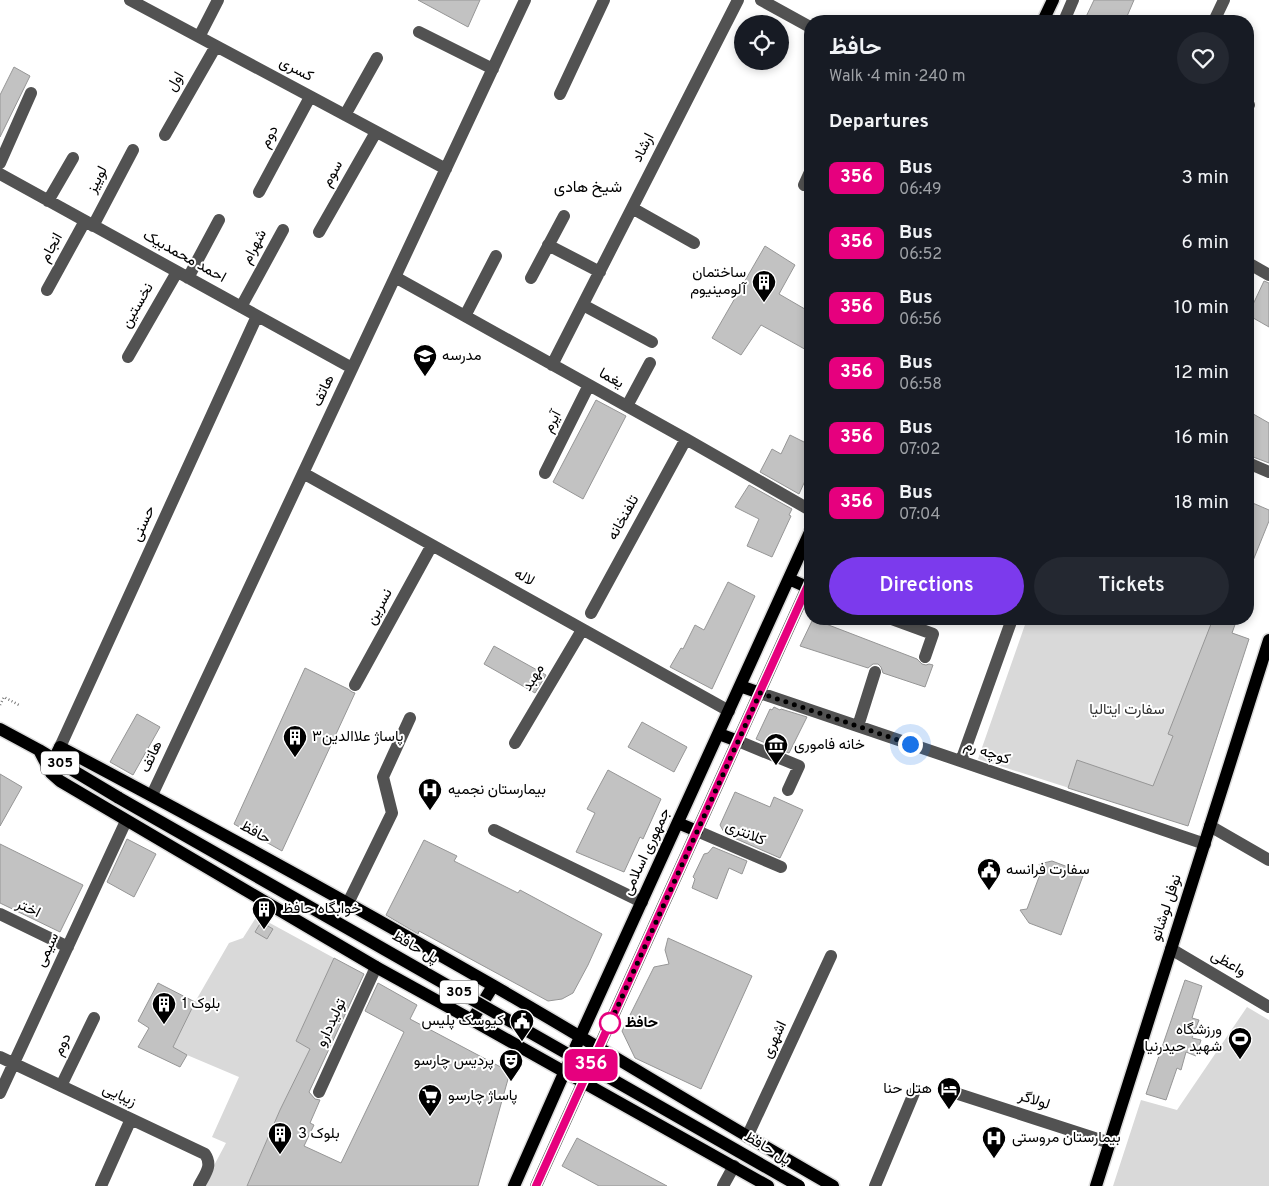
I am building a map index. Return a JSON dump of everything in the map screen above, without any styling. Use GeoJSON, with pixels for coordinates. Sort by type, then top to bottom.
{"type":"FeatureCollection","features":[{"type":"Feature","properties":{"kind":"main road"},"geometry":{"type":"LineString","coordinates":[[1047,15],[1053,0]]}},
{"type":"Feature","properties":{"kind":"main road","name":"جمهوری اسلامی"},"geometry":{"type":"LineString","coordinates":[[514,1186],[804,545]]}},
{"type":"Feature","properties":{"kind":"main road"},"geometry":{"type":"LineString","coordinates":[[789,579],[804,584]]}},
{"type":"Feature","properties":{"kind":"main road","name":"نوفل لوشاتو"},"geometry":{"type":"LineString","coordinates":[[1096,1186],[1269,640]]}},
{"type":"Feature","properties":{"kind":"main road"},"geometry":{"type":"LineString","coordinates":[[740,686],[760,693]]}},
{"type":"Feature","properties":{"kind":"main road","name":"305"},"geometry":{"type":"LineString","coordinates":[[0,729],[54,759]]}},
{"type":"Feature","properties":{"kind":"main road"},"geometry":{"type":"LineString","coordinates":[[718,734],[738,741]]}},
{"type":"Feature","properties":{"kind":"main road"},"geometry":{"type":"LineString","coordinates":[[54,759],[60,747]]}},
{"type":"Feature","properties":{"kind":"main road","name":"حافظ"},"geometry":{"type":"LineString","coordinates":[[60,747],[152,795],[348,903],[833,1186]]}},
{"type":"Feature","properties":{"kind":"main road"},"geometry":{"type":"LineString","coordinates":[[39,750],[51,773],[60,781],[126,821],[376,968],[768,1186]]}},
{"type":"Feature","properties":{"kind":"main road","name":"پل حافظ"},"geometry":{"type":"LineString","coordinates":[[54,759],[119,798],[800,1186]]}},
{"type":"Feature","properties":{"kind":"main road"},"geometry":{"type":"LineString","coordinates":[[678,823],[697,831]]}},
{"type":"Feature","properties":{"kind":"main road"},"geometry":{"type":"LineString","coordinates":[[472,1020],[493,986]]}},
{"type":"Feature","properties":{"kind":"street","name":"کسری"},"geometry":{"type":"LineString","coordinates":[[130,0],[446,169]]}},
{"type":"Feature","properties":{"kind":"street"},"geometry":{"type":"LineString","coordinates":[[199,37],[218,0]]}},
{"type":"Feature","properties":{"kind":"street","name":"هاتف"},"geometry":{"type":"LineString","coordinates":[[152,795],[525,0]]}},
{"type":"Feature","properties":{"kind":"street"},"geometry":{"type":"LineString","coordinates":[[560,94],[604,0]]}},
{"type":"Feature","properties":{"kind":"street","name":"ارشاد"},"geometry":{"type":"LineString","coordinates":[[552,365],[738,0]]}},
{"type":"Feature","properties":{"kind":"street"},"geometry":{"type":"LineString","coordinates":[[761,0],[804,24]]}},
{"type":"Feature","properties":{"kind":"street"},"geometry":{"type":"LineString","coordinates":[[1067,15],[1073,0]]}},
{"type":"Feature","properties":{"kind":"street"},"geometry":{"type":"LineString","coordinates":[[1217,15],[1224,0]]}},
{"type":"Feature","properties":{"kind":"street"},"geometry":{"type":"LineString","coordinates":[[419,32],[493,69]]}},
{"type":"Feature","properties":{"kind":"street","name":"اول"},"geometry":{"type":"LineString","coordinates":[[165,135],[216,46]]}},
{"type":"Feature","properties":{"kind":"street"},"geometry":{"type":"LineString","coordinates":[[345,115],[377,58]]}},
{"type":"Feature","properties":{"kind":"street"},"geometry":{"type":"LineString","coordinates":[[0,163],[31,93]]}},
{"type":"Feature","properties":{"kind":"street","name":"دوم"},"geometry":{"type":"LineString","coordinates":[[259,192],[310,97]]}},
{"type":"Feature","properties":{"kind":"street","name":"سوم"},"geometry":{"type":"LineString","coordinates":[[319,232],[376,132]]}},
{"type":"Feature","properties":{"kind":"street","name":"لوییز"},"geometry":{"type":"LineString","coordinates":[[89,224],[132,150]]}},
{"type":"Feature","properties":{"kind":"street"},"geometry":{"type":"LineString","coordinates":[[48,201],[73,158]]}},
{"type":"Feature","properties":{"kind":"street","name":"احمد محمدبیک"},"geometry":{"type":"LineString","coordinates":[[0,174],[352,368]]}},
{"type":"Feature","properties":{"kind":"street"},"geometry":{"type":"LineString","coordinates":[[632,208],[694,243]]}},
{"type":"Feature","properties":{"kind":"street"},"geometry":{"type":"LineString","coordinates":[[531,278],[564,216]]}},
{"type":"Feature","properties":{"kind":"street","name":"نخستین"},"geometry":{"type":"LineString","coordinates":[[128,357],[219,220]]}},
{"type":"Feature","properties":{"kind":"street","name":"انجام"},"geometry":{"type":"LineString","coordinates":[[47,290],[89,224]]}},
{"type":"Feature","properties":{"kind":"street","name":"شهرام"},"geometry":{"type":"LineString","coordinates":[[241,307],[283,230]]}},
{"type":"Feature","properties":{"kind":"street"},"geometry":{"type":"LineString","coordinates":[[548,245],[600,272]]}},
{"type":"Feature","properties":{"kind":"street"},"geometry":{"type":"LineString","coordinates":[[464,316],[496,256]]}},
{"type":"Feature","properties":{"kind":"street"},"geometry":{"type":"LineString","coordinates":[[1254,266],[1269,275]]}},
{"type":"Feature","properties":{"kind":"street","name":"یغما"},"geometry":{"type":"LineString","coordinates":[[395,277],[804,507]]}},
{"type":"Feature","properties":{"kind":"street"},"geometry":{"type":"LineString","coordinates":[[583,305],[652,342]]}},
{"type":"Feature","properties":{"kind":"street","name":"حسنی"},"geometry":{"type":"LineString","coordinates":[[60,747],[256,316]]}},
{"type":"Feature","properties":{"kind":"street"},"geometry":{"type":"LineString","coordinates":[[627,406],[650,363]]}},
{"type":"Feature","properties":{"kind":"street","name":"آیرم"},"geometry":{"type":"LineString","coordinates":[[545,473],[589,385]]}},
{"type":"Feature","properties":{"kind":"street","name":"تلفنخانه"},"geometry":{"type":"LineString","coordinates":[[591,613],[686,439]]}},
{"type":"Feature","properties":{"kind":"street"},"geometry":{"type":"LineString","coordinates":[[1254,466],[1269,472]]}},
{"type":"Feature","properties":{"kind":"street","name":"لاله"},"geometry":{"type":"LineString","coordinates":[[303,472],[729,711]]}},
{"type":"Feature","properties":{"kind":"street","name":"نسرین"},"geometry":{"type":"LineString","coordinates":[[355,685],[432,545]]}},
{"type":"Feature","properties":{"kind":"street"},"geometry":{"type":"LineString","coordinates":[[520,1173],[539,1185],[583,1082],[804,596]]}},
{"type":"Feature","properties":{"kind":"street"},"geometry":{"type":"LineString","coordinates":[[908,625],[933,634],[925,657]]}},
{"type":"Feature","properties":{"kind":"street"},"geometry":{"type":"LineString","coordinates":[[961,761],[1010,625]]}},
{"type":"Feature","properties":{"kind":"street","name":"مهبد"},"geometry":{"type":"LineString","coordinates":[[515,743],[582,630]]}},
{"type":"Feature","properties":{"kind":"street"},"geometry":{"type":"LineString","coordinates":[[858,726],[875,672]]}},
{"type":"Feature","properties":{"kind":"street","name":"کوچه رم"},"geometry":{"type":"LineString","coordinates":[[760,693],[1205,844]]}},
{"type":"Feature","properties":{"kind":"street"},"geometry":{"type":"LineString","coordinates":[[348,903],[392,813],[383,777],[410,718]]}},
{"type":"Feature","properties":{"kind":"street"},"geometry":{"type":"LineString","coordinates":[[738,741],[799,766],[788,790]]}},
{"type":"Feature","properties":{"kind":"street","name":"سیمی"},"geometry":{"type":"LineString","coordinates":[[0,1093],[126,821]]}},
{"type":"Feature","properties":{"kind":"street"},"geometry":{"type":"LineString","coordinates":[[1210,826],[1269,860]]}},
{"type":"Feature","properties":{"kind":"street"},"geometry":{"type":"LineString","coordinates":[[494,830],[642,902]]}},
{"type":"Feature","properties":{"kind":"street","name":"کلانتری"},"geometry":{"type":"LineString","coordinates":[[697,831],[780,867]]}},
{"type":"Feature","properties":{"kind":"street","name":"اختر"},"geometry":{"type":"LineString","coordinates":[[0,914],[68,947]]}},
{"type":"Feature","properties":{"kind":"street","name":"واعظی"},"geometry":{"type":"LineString","coordinates":[[1171,949],[1269,1006]]}},
{"type":"Feature","properties":{"kind":"street","name":"اشهری"},"geometry":{"type":"LineString","coordinates":[[747,1137],[831,956]]}},
{"type":"Feature","properties":{"kind":"street","name":"تولیددارو"},"geometry":{"type":"LineString","coordinates":[[318,1092],[376,968]]}},
{"type":"Feature","properties":{"kind":"street","name":"دوم"},"geometry":{"type":"LineString","coordinates":[[61,1086],[94,1018]]}},
{"type":"Feature","properties":{"kind":"street","name":"زیبایی"},"geometry":{"type":"LineString","coordinates":[[0,1057],[205,1154],[209,1166],[198,1186]]}},
{"type":"Feature","properties":{"kind":"street","name":"لولاگر"},"geometry":{"type":"LineString","coordinates":[[949,1091],[1110,1143]]}},
{"type":"Feature","properties":{"kind":"street"},"geometry":{"type":"LineString","coordinates":[[875,1186],[914,1093]]}},
{"type":"Feature","properties":{"kind":"street"},"geometry":{"type":"LineString","coordinates":[[101,1186],[130,1119]]}},
{"type":"Feature","properties":{"kind":"street"},"geometry":{"type":"LineString","coordinates":[[723,1186],[734,1166]]}},
{"type":"Feature","properties":{"kind":"path"},"geometry":{"type":"LineString","coordinates":[[0,705],[4,697],[19,705]]}},
{"type":"Feature","properties":{"kind":"green space","name":"سفارت ایتالیا"},"geometry":{"type":"Polygon","coordinates":[[[1025,625],[1211,625],[1249,639],[1188,826],[978,759],[1025,625]]]}},
{"type":"Feature","properties":{"kind":"green space"},"geometry":{"type":"Polygon","coordinates":[[[257,916],[334,958],[296,1041],[310,1049],[280,1110],[247,1186],[203,1186],[226,1143],[212,1137],[239,1077],[173,1047],[195,1002],[229,943],[243,938],[257,916]]]}},
{"type":"Feature","properties":{"kind":"green space","name":"ورزشگاه شهید حیدرنیا"},"geometry":{"type":"Polygon","coordinates":[[[1247,1007],[1269,1020],[1269,1186],[1113,1186],[1141,1100],[1177,1110],[1247,1007]]]}},
{"type":"Feature","properties":{"kind":"building"},"geometry":{"type":"Polygon","coordinates":[[[418,0],[480,0],[468,27],[418,0]]]}},
{"type":"Feature","properties":{"kind":"building"},"geometry":{"type":"Polygon","coordinates":[[[1094,0],[1134,0],[1128,15],[1087,15],[1094,0]]]}},
{"type":"Feature","properties":{"kind":"building"},"geometry":{"type":"Polygon","coordinates":[[[14,67],[30,76],[0,137],[0,95],[14,67]]]}},
{"type":"Feature","properties":{"kind":"building","name":"ساختمان آلومینیوم"},"geometry":{"type":"Polygon","coordinates":[[[765,246],[795,265],[779,294],[804,309],[804,349],[761,325],[741,355],[712,338],[765,246]]]}},
{"type":"Feature","properties":{"kind":"building"},"geometry":{"type":"Polygon","coordinates":[[[1264,281],[1269,283],[1269,327],[1254,318],[1254,302],[1264,281]]]}},
{"type":"Feature","properties":{"kind":"building"},"geometry":{"type":"Polygon","coordinates":[[[596,400],[626,416],[583,499],[553,482],[596,400]]]}},
{"type":"Feature","properties":{"kind":"building"},"geometry":{"type":"Polygon","coordinates":[[[1254,414],[1269,423],[1269,463],[1254,457],[1254,414]]]}},
{"type":"Feature","properties":{"kind":"building"},"geometry":{"type":"Polygon","coordinates":[[[790,435],[804,442],[804,483],[799,494],[760,472],[772,449],[781,454],[790,435]]]}},
{"type":"Feature","properties":{"kind":"building"},"geometry":{"type":"Polygon","coordinates":[[[749,485],[792,509],[789,515],[791,516],[772,557],[747,546],[759,519],[735,507],[749,485]]]}},
{"type":"Feature","properties":{"kind":"building"},"geometry":{"type":"Polygon","coordinates":[[[1254,504],[1269,510],[1269,521],[1254,558],[1254,504]]]}},
{"type":"Feature","properties":{"kind":"building"},"geometry":{"type":"Polygon","coordinates":[[[728,582],[755,596],[712,689],[670,667],[681,648],[683,649],[695,625],[704,630],[728,582]]]}},
{"type":"Feature","properties":{"kind":"building"},"geometry":{"type":"Polygon","coordinates":[[[810,625],[829,625],[917,659],[922,664],[933,665],[925,687],[883,673],[878,664],[873,664],[868,668],[800,646],[810,625]]]}},
{"type":"Feature","properties":{"kind":"building"},"geometry":{"type":"Polygon","coordinates":[[[1211,625],[1235,625],[1232,633],[1249,639],[1188,826],[1068,788],[1077,760],[1153,786],[1173,736],[1168,734],[1211,625]]]}},
{"type":"Feature","properties":{"kind":"building"},"geometry":{"type":"Polygon","coordinates":[[[494,646],[546,675],[535,693],[484,664],[494,646]]]}},
{"type":"Feature","properties":{"kind":"building","name":"پاساژ علاالدین۳"},"geometry":{"type":"Polygon","coordinates":[[[305,668],[355,693],[282,851],[234,824],[305,668]]]}},
{"type":"Feature","properties":{"kind":"building"},"geometry":{"type":"Polygon","coordinates":[[[774,707],[807,717],[789,753],[756,739],[770,709],[772,710],[774,707]]]}},
{"type":"Feature","properties":{"kind":"building"},"geometry":{"type":"Polygon","coordinates":[[[137,714],[160,727],[133,775],[110,762],[137,714]]]}},
{"type":"Feature","properties":{"kind":"building"},"geometry":{"type":"Polygon","coordinates":[[[642,722],[687,747],[674,772],[628,747],[642,722]]]}},
{"type":"Feature","properties":{"kind":"building"},"geometry":{"type":"Polygon","coordinates":[[[608,770],[661,799],[643,839],[640,837],[624,872],[576,852],[595,813],[587,809],[608,770]]]}},
{"type":"Feature","properties":{"kind":"building"},"geometry":{"type":"Polygon","coordinates":[[[0,774],[22,787],[0,826],[0,774]]]}},
{"type":"Feature","properties":{"kind":"building"},"geometry":{"type":"Polygon","coordinates":[[[735,792],[770,807],[774,797],[803,810],[780,858],[725,834],[720,825],[735,792]]]}},
{"type":"Feature","properties":{"kind":"building"},"geometry":{"type":"Polygon","coordinates":[[[127,839],[156,854],[134,897],[107,882],[127,839]]]}},
{"type":"Feature","properties":{"kind":"building"},"geometry":{"type":"Polygon","coordinates":[[[424,840],[457,856],[454,861],[518,893],[520,890],[602,934],[573,993],[562,999],[548,1001],[419,931],[418,934],[386,915],[424,840]]]}},
{"type":"Feature","properties":{"kind":"building"},"geometry":{"type":"Polygon","coordinates":[[[0,844],[83,885],[60,932],[0,903],[0,844]]]}},
{"type":"Feature","properties":{"kind":"building"},"geometry":{"type":"Polygon","coordinates":[[[713,847],[747,861],[742,874],[729,868],[717,899],[692,888],[695,879],[693,877],[704,854],[708,853],[713,847]]]}},
{"type":"Feature","properties":{"kind":"building"},"geometry":{"type":"Polygon","coordinates":[[[1052,861],[1084,873],[1061,935],[1029,923],[1020,910],[1027,909],[1042,869],[1039,864],[1052,861]]]}},
{"type":"Feature","properties":{"kind":"building","name":"خوابگاه حافظ"},"geometry":{"type":"Polygon","coordinates":[[[261,922],[273,929],[267,939],[255,932],[261,922]]]}},
{"type":"Feature","properties":{"kind":"building"},"geometry":{"type":"Polygon","coordinates":[[[668,938],[752,976],[701,1089],[635,1058],[622,1031],[654,967],[669,964],[665,950],[668,938]]]}},
{"type":"Feature","properties":{"kind":"building","name":"پاساژ چارسو"},"geometry":{"type":"Polygon","coordinates":[[[334,958],[364,974],[309,1092],[315,1099],[320,1100],[310,1123],[314,1125],[304,1146],[341,1163],[404,1032],[365,1011],[378,983],[417,1005],[410,1019],[510,1072],[478,1186],[247,1186],[280,1110],[310,1049],[296,1041],[334,958]]]}},
{"type":"Feature","properties":{"kind":"building"},"geometry":{"type":"Polygon","coordinates":[[[1185,980],[1202,986],[1192,1018],[1199,1020],[1192,1038],[1201,1040],[1196,1056],[1186,1052],[1181,1070],[1177,1068],[1166,1100],[1146,1094],[1185,980]]]}},
{"type":"Feature","properties":{"kind":"building","name":"بلوک 1"},"geometry":{"type":"Polygon","coordinates":[[[158,983],[195,1002],[173,1047],[187,1055],[180,1067],[138,1047],[149,1028],[138,1021],[158,983]]]}},
{"type":"Feature","properties":{"kind":"building"},"geometry":{"type":"Polygon","coordinates":[[[577,1138],[667,1186],[599,1186],[562,1166],[577,1138]]]}},
{"type":"Feature","properties":{"kind":"bus line","name":"356"},"geometry":{"type":"LineString","coordinates":[[536,1186],[804,594]]}},
{"type":"Feature","properties":{"kind":"place","name":"ساختمان آلومینیوم"},"geometry":{"type":"Point","coordinates":[764,303]}},
{"type":"Feature","properties":{"kind":"place","name":"مدرسه"},"geometry":{"type":"Point","coordinates":[425,377]}},
{"type":"Feature","properties":{"kind":"place","name":"پاساژ علاالدین۳"},"geometry":{"type":"Point","coordinates":[295,758]}},
{"type":"Feature","properties":{"kind":"place","name":"خانه فاموری"},"geometry":{"type":"Point","coordinates":[776,766]}},
{"type":"Feature","properties":{"kind":"place","name":"بیمارستان نجمیه"},"geometry":{"type":"Point","coordinates":[430,811]}},
{"type":"Feature","properties":{"kind":"place","name":"سفارت فرانسه"},"geometry":{"type":"Point","coordinates":[989,891]}},
{"type":"Feature","properties":{"kind":"place","name":"خوابگاه حافظ"},"geometry":{"type":"Point","coordinates":[264,930]}},
{"type":"Feature","properties":{"kind":"place","name":"حافظ"},"geometry":{"type":"Point","coordinates":[610,1023]}},
{"type":"Feature","properties":{"kind":"place","name":"بلوک 1"},"geometry":{"type":"Point","coordinates":[164,1025]}},
{"type":"Feature","properties":{"kind":"place","name":"کیوسک پلیس"},"geometry":{"type":"Point","coordinates":[522,1042]}},
{"type":"Feature","properties":{"kind":"place","name":"ورزشگاه شهید حیدرنیا"},"geometry":{"type":"Point","coordinates":[1240,1060]}},
{"type":"Feature","properties":{"kind":"place","name":"پردیس چارسو"},"geometry":{"type":"Point","coordinates":[511,1082]}},
{"type":"Feature","properties":{"kind":"place","name":"هتل حنا"},"geometry":{"type":"Point","coordinates":[949,1110]}},
{"type":"Feature","properties":{"kind":"place","name":"پاساژ چارسو"},"geometry":{"type":"Point","coordinates":[430,1117]}},
{"type":"Feature","properties":{"kind":"place","name":"بلوک 3"},"geometry":{"type":"Point","coordinates":[280,1155]}},
{"type":"Feature","properties":{"kind":"place","name":"بیمارستان مروستی"},"geometry":{"type":"Point","coordinates":[994,1159]}},
{"type":"Feature","properties":{"kind":"district","name":"شیخ هادی"},"geometry":{"type":"Point","coordinates":[588,188]}},
{"type":"Feature","properties":{"kind":"route"},"geometry":{"type":"LineString","coordinates":[[610,1023],[607,1030],[760,693],[910,744]]}}]}
